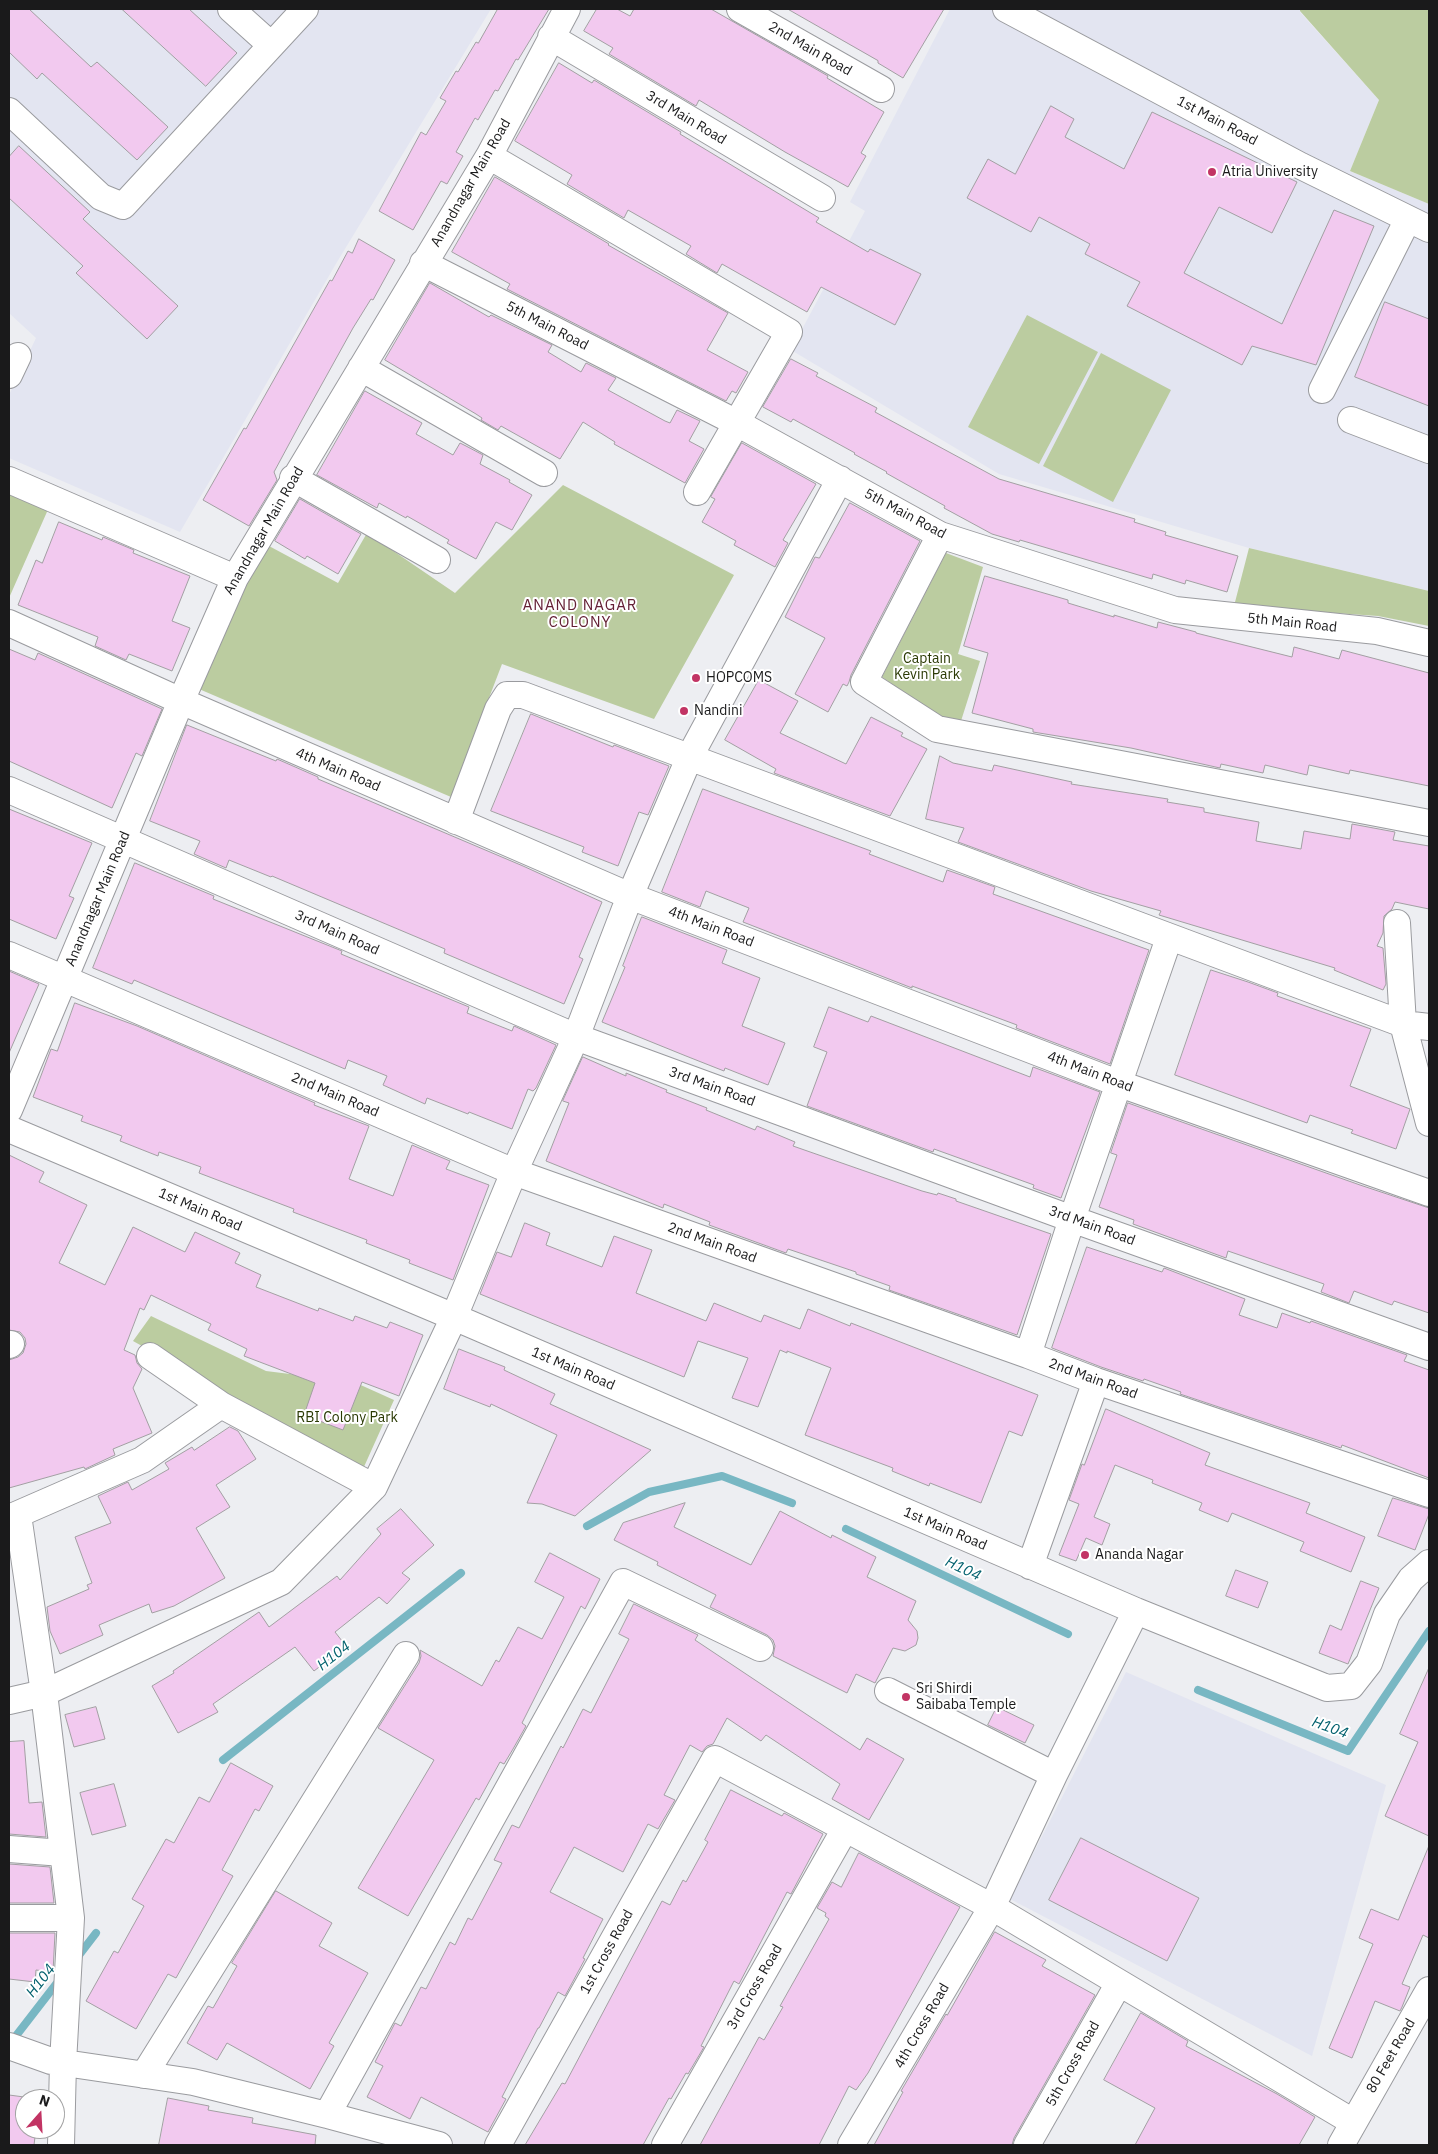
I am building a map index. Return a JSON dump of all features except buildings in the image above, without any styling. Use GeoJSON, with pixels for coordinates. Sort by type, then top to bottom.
{"type":"FeatureCollection","features":[{"type":"Feature","properties":{"kind":"street"},"geometry":{"type":"LineString","coordinates":[[231,9],[271,45]]}},
{"type":"Feature","properties":{"kind":"street"},"geometry":{"type":"LineString","coordinates":[[9,112],[101,196],[123,206],[304,9]]}},
{"type":"Feature","properties":{"kind":"street","name":"Anandnagar Main Road"},"geometry":{"type":"LineString","coordinates":[[9,1110],[181,701],[235,578],[293,478],[362,368],[423,263],[489,156],[567,9]]}},
{"type":"Feature","properties":{"kind":"street","name":"2nd Main Road"},"geometry":{"type":"LineString","coordinates":[[740,9],[881,89]]}},
{"type":"Feature","properties":{"kind":"street","name":"1st Main Road"},"geometry":{"type":"LineString","coordinates":[[1006,9],[1301,166],[1419,224]]}},
{"type":"Feature","properties":{"kind":"street","name":"3rd Main Road"},"geometry":{"type":"LineString","coordinates":[[551,38],[822,198]]}},
{"type":"Feature","properties":{"kind":"street"},"geometry":{"type":"LineString","coordinates":[[489,156],[789,332],[697,492]]}},
{"type":"Feature","properties":{"kind":"street"},"geometry":{"type":"LineString","coordinates":[[1322,390],[1419,224]]}},
{"type":"Feature","properties":{"kind":"street","name":"5th Main Road"},"geometry":{"type":"LineString","coordinates":[[423,263],[736,423],[940,535],[1175,610],[1376,631],[1429,643]]}},
{"type":"Feature","properties":{"kind":"street"},"geometry":{"type":"LineString","coordinates":[[362,368],[544,473]]}},
{"type":"Feature","properties":{"kind":"street"},"geometry":{"type":"LineString","coordinates":[[1351,420],[1429,450]]}},
{"type":"Feature","properties":{"kind":"street"},"geometry":{"type":"LineString","coordinates":[[293,478],[437,560]]}},
{"type":"Feature","properties":{"kind":"street"},"geometry":{"type":"LineString","coordinates":[[9,1701],[44,1693],[281,1582],[374,1487],[454,1317],[514,1172],[576,1037],[630,896],[690,756],[840,479]]}},
{"type":"Feature","properties":{"kind":"street"},"geometry":{"type":"LineString","coordinates":[[9,480],[235,578]]}},
{"type":"Feature","properties":{"kind":"street"},"geometry":{"type":"LineString","coordinates":[[940,535],[864,682],[937,729],[1429,823]]}},
{"type":"Feature","properties":{"kind":"street","name":"4th Main Road"},"geometry":{"type":"LineString","coordinates":[[9,623],[181,701],[630,896],[1120,1084],[1429,1193]]}},
{"type":"Feature","properties":{"kind":"street"},"geometry":{"type":"LineString","coordinates":[[456,821],[498,709],[507,694],[523,695],[1403,1024],[1429,1027]]}},
{"type":"Feature","properties":{"kind":"street","name":"3rd Main Road"},"geometry":{"type":"LineString","coordinates":[[9,790],[576,1037],[1429,1348]]}},
{"type":"Feature","properties":{"kind":"street"},"geometry":{"type":"LineString","coordinates":[[1397,923],[1403,1024],[1429,1123]]}},
{"type":"Feature","properties":{"kind":"street"},"geometry":{"type":"LineString","coordinates":[[1028,1355],[1072,1219],[1169,938]]}},
{"type":"Feature","properties":{"kind":"street","name":"2nd Main Road"},"geometry":{"type":"LineString","coordinates":[[9,955],[514,1172],[1096,1381],[1429,1494]]}},
{"type":"Feature","properties":{"kind":"street","name":"1st Main Road"},"geometry":{"type":"LineString","coordinates":[[9,1129],[454,1317],[1136,1611],[1327,1688],[1351,1686],[1369,1663],[1387,1614],[1411,1579],[1429,1564]]}},
{"type":"Feature","properties":{"kind":"street"},"geometry":{"type":"LineString","coordinates":[[150,1356],[221,1405],[374,1487]]}},
{"type":"Feature","properties":{"kind":"street"},"geometry":{"type":"LineString","coordinates":[[1030,1566],[1096,1381]]}},
{"type":"Feature","properties":{"kind":"street"},"geometry":{"type":"LineString","coordinates":[[61,2145],[57,2062],[67,1998],[71,1931],[44,1693],[14,1517],[142,1460],[221,1405]]}},
{"type":"Feature","properties":{"kind":"street"},"geometry":{"type":"LineString","coordinates":[[327,2115],[623,1582],[760,1648]]}},
{"type":"Feature","properties":{"kind":"street","name":"4th Cross Road"},"geometry":{"type":"LineString","coordinates":[[851,2145],[992,1907],[1054,1775],[1136,1611]]}},
{"type":"Feature","properties":{"kind":"street"},"geometry":{"type":"LineString","coordinates":[[144,2075],[406,1655]]}},
{"type":"Feature","properties":{"kind":"street"},"geometry":{"type":"LineString","coordinates":[[888,1690],[1054,1775]]}},
{"type":"Feature","properties":{"kind":"street","name":"1st Cross Road"},"geometry":{"type":"LineString","coordinates":[[498,2145],[715,1760],[845,1829]]}},
{"type":"Feature","properties":{"kind":"street"},"geometry":{"type":"LineString","coordinates":[[845,1829],[992,1907],[1353,2122]]}},
{"type":"Feature","properties":{"kind":"street","name":"3rd Cross Road"},"geometry":{"type":"LineString","coordinates":[[665,2145],[845,1829]]}},
{"type":"Feature","properties":{"kind":"street"},"geometry":{"type":"LineString","coordinates":[[9,1849],[63,1853]]}},
{"type":"Feature","properties":{"kind":"street"},"geometry":{"type":"LineString","coordinates":[[9,1918],[71,1931]]}},
{"type":"Feature","properties":{"kind":"street","name":"5th Cross Road"},"geometry":{"type":"LineString","coordinates":[[1027,2145],[1119,1982]]}},
{"type":"Feature","properties":{"kind":"street","name":"80 Feet Road"},"geometry":{"type":"LineString","coordinates":[[1341,2145],[1429,1990]]}},
{"type":"Feature","properties":{"kind":"street"},"geometry":{"type":"LineString","coordinates":[[9,2046],[57,2062],[193,2082],[439,2145]]}},
{"type":"Feature","properties":{"kind":"shaded area"},"geometry":{"type":"Polygon","coordinates":[[[9,9],[491,9],[337,262],[180,532],[9,458],[9,395],[36,338],[9,313],[9,9]]]}},
{"type":"Feature","properties":{"kind":"shaded area","name":"Atria University"},"geometry":{"type":"Polygon","coordinates":[[[950,9],[1300,9],[1300,12],[1379,100],[1350,171],[1429,204],[1429,591],[1249,548],[999,474],[791,350],[865,211],[850,202],[950,9]]]}},
{"type":"Feature","properties":{"kind":"shaded area"},"geometry":{"type":"Polygon","coordinates":[[[1126,1672],[1386,1785],[1312,2056],[1010,1899],[1126,1672]]]}},
{"type":"Feature","properties":{"kind":"green space"},"geometry":{"type":"Polygon","coordinates":[[[1300,9],[1429,9],[1429,204],[1350,171],[1379,100],[1300,9]]]}},
{"type":"Feature","properties":{"kind":"green space"},"geometry":{"type":"Polygon","coordinates":[[[1027,315],[1098,352],[1039,464],[968,427],[1027,315]]]}},
{"type":"Feature","properties":{"kind":"green space"},"geometry":{"type":"Polygon","coordinates":[[[1101,353],[1171,390],[1113,502],[1043,466],[1101,353]]]}},
{"type":"Feature","properties":{"kind":"green space"},"geometry":{"type":"Polygon","coordinates":[[[563,485],[734,575],[654,719],[502,664],[451,797],[199,689],[248,580],[269,546],[338,583],[367,533],[455,593],[563,485]]]}},
{"type":"Feature","properties":{"kind":"green space"},"geometry":{"type":"Polygon","coordinates":[[[9,489],[50,505],[9,598],[9,489]]]}},
{"type":"Feature","properties":{"kind":"green space"},"geometry":{"type":"Polygon","coordinates":[[[1249,548],[1429,591],[1429,626],[1378,616],[1234,606],[1249,548]]]}},
{"type":"Feature","properties":{"kind":"green space","name":"Captain Kevin Park"},"geometry":{"type":"Polygon","coordinates":[[[946,553],[983,567],[958,654],[980,661],[961,721],[941,718],[882,677],[946,553]]]}},
{"type":"Feature","properties":{"kind":"green space","name":"RBI Colony Park"},"geometry":{"type":"Polygon","coordinates":[[[151,1316],[266,1371],[354,1382],[394,1400],[363,1469],[133,1341],[151,1316]]]}},
{"type":"Feature","properties":{"kind":"waterway","name":"H104"},"geometry":{"type":"LineString","coordinates":[[587,1526],[649,1492],[722,1476],[792,1503]]}},
{"type":"Feature","properties":{"kind":"waterway","name":"H104"},"geometry":{"type":"LineString","coordinates":[[846,1529],[1068,1634]]}},
{"type":"Feature","properties":{"kind":"waterway","name":"H104"},"geometry":{"type":"LineString","coordinates":[[223,1760],[461,1573]]}},
{"type":"Feature","properties":{"kind":"waterway","name":"H104"},"geometry":{"type":"LineString","coordinates":[[1198,1690],[1348,1751],[1429,1631]]}},
{"type":"Feature","properties":{"kind":"waterway","name":"H104"},"geometry":{"type":"LineString","coordinates":[[76,1959],[96,1933]]}},
{"type":"Feature","properties":{"kind":"waterway","name":"H104"},"geometry":{"type":"LineString","coordinates":[[12,2041],[60,1979]]}},
{"type":"Feature","properties":{"kind":"place","name":"Atria University"},"geometry":{"type":"Point","coordinates":[1212,172]}},
{"type":"Feature","properties":{"kind":"place","name":"HOPCOMS"},"geometry":{"type":"Point","coordinates":[696,678]}},
{"type":"Feature","properties":{"kind":"place","name":"Nandini"},"geometry":{"type":"Point","coordinates":[684,711]}},
{"type":"Feature","properties":{"kind":"place","name":"Ananda Nagar"},"geometry":{"type":"Point","coordinates":[1085,1555]}},
{"type":"Feature","properties":{"kind":"place","name":"Sri Shirdi Saibaba Temple"},"geometry":{"type":"Point","coordinates":[906,1697]}},
{"type":"Feature","properties":{"kind":"district","name":"ANAND NAGAR COLONY"},"geometry":{"type":"Point","coordinates":[580,614]}}]}
